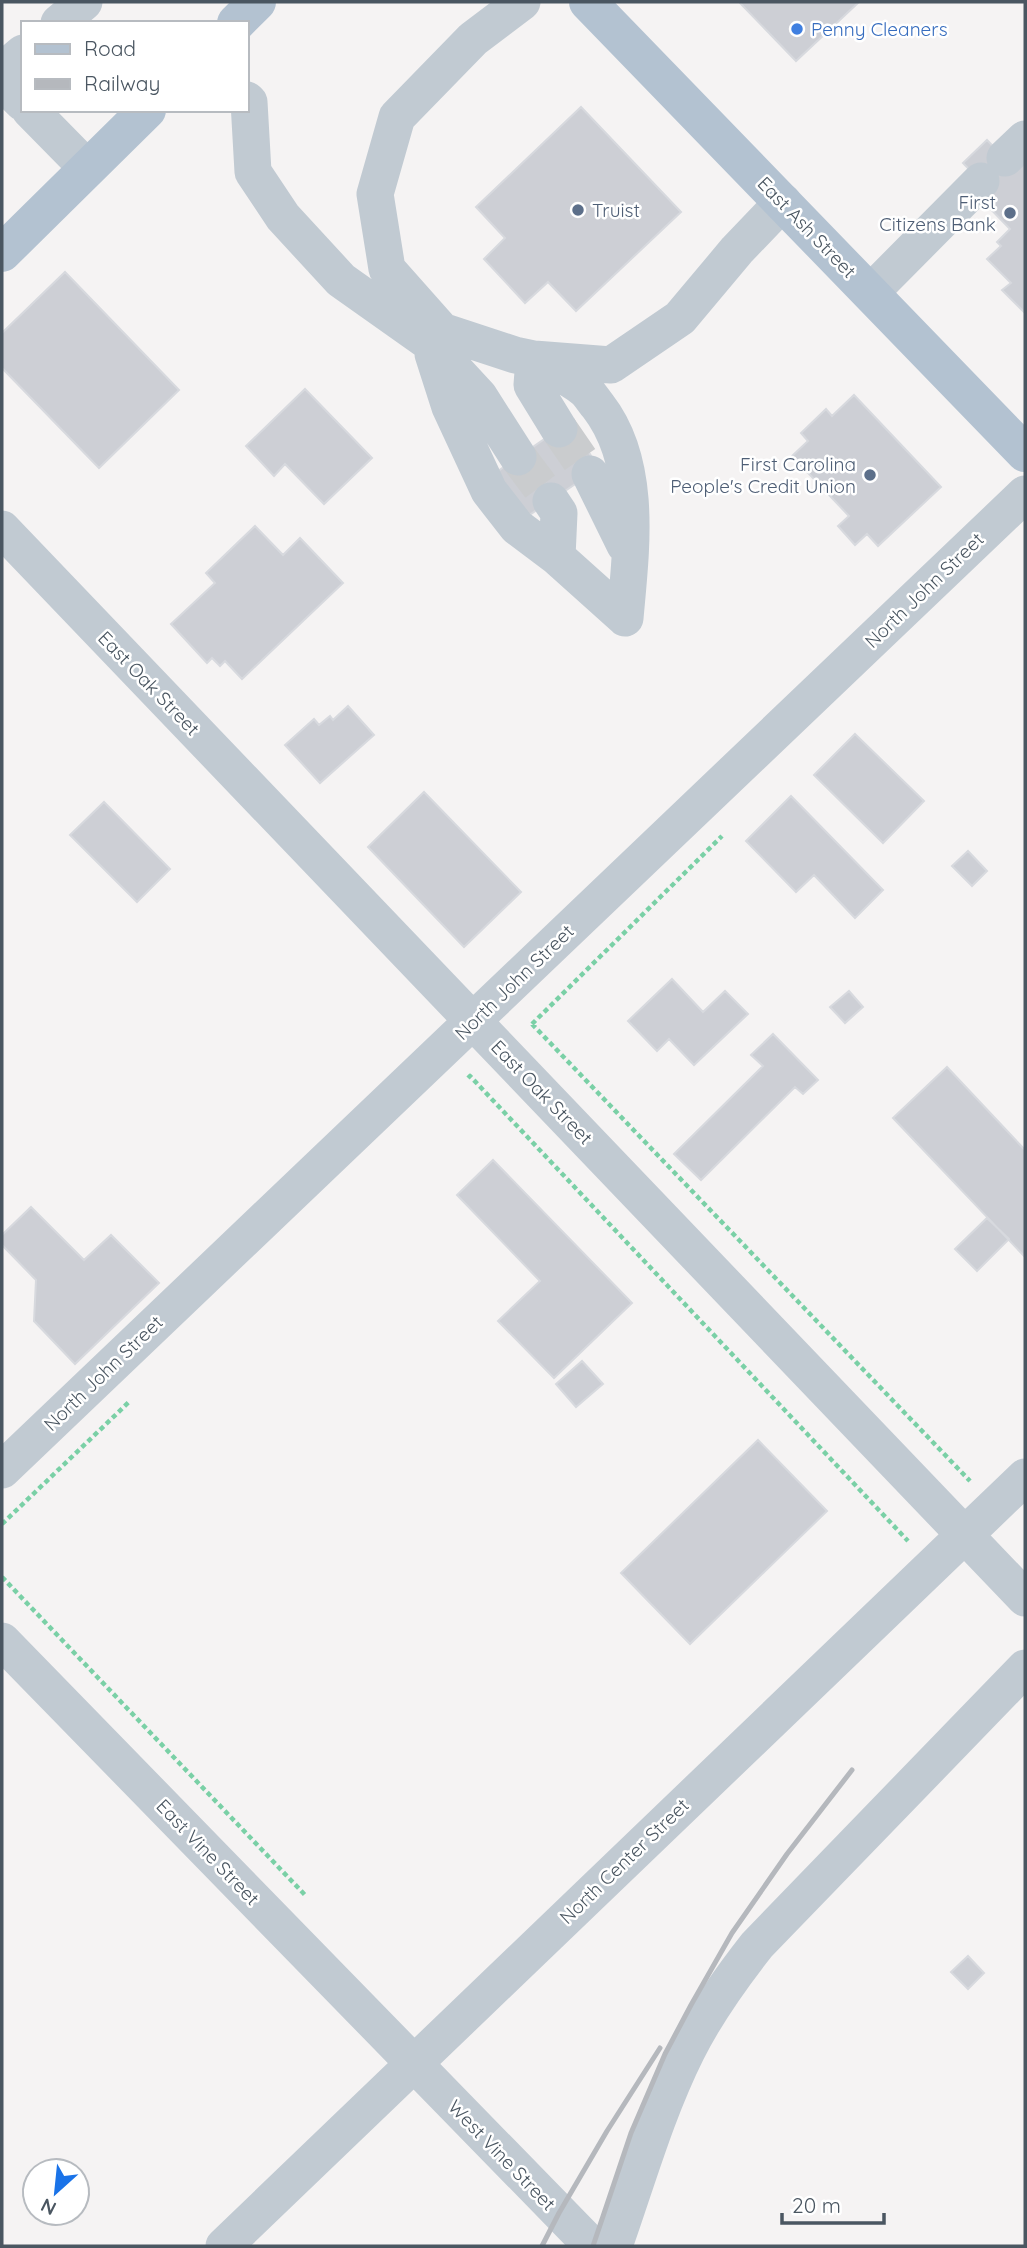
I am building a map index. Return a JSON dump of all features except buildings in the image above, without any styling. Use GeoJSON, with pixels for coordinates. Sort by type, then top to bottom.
{"type":"FeatureCollection","features":[{"type":"Feature","properties":{"kind":"main road"},"geometry":{"type":"LineString","coordinates":[[238,21],[257,2]]}},
{"type":"Feature","properties":{"kind":"main road","name":"East Ash Street"},"geometry":{"type":"LineString","coordinates":[[588,2],[1025,453]]}},
{"type":"Feature","properties":{"kind":"main road"},"geometry":{"type":"LineString","coordinates":[[2,253],[145,112]]}},
{"type":"Feature","properties":{"kind":"street"},"geometry":{"type":"LineString","coordinates":[[61,21],[84,2]]}},
{"type":"Feature","properties":{"kind":"street"},"geometry":{"type":"LineString","coordinates":[[519,457],[479,396],[387,269],[375,194],[397,117],[473,40],[522,2]]}},
{"type":"Feature","properties":{"kind":"street"},"geometry":{"type":"LineString","coordinates":[[2,71],[21,55]]}},
{"type":"Feature","properties":{"kind":"street"},"geometry":{"type":"LineString","coordinates":[[2,82],[21,101]]}},
{"type":"Feature","properties":{"kind":"street"},"geometry":{"type":"LineString","coordinates":[[248,102],[253,172],[282,218],[341,280],[436,337],[534,359],[611,365],[680,318],[737,250],[783,202]]}},
{"type":"Feature","properties":{"kind":"street"},"geometry":{"type":"LineString","coordinates":[[32,112],[88,168]]}},
{"type":"Feature","properties":{"kind":"street"},"geometry":{"type":"LineString","coordinates":[[870,293],[1004,160]]}},
{"type":"Feature","properties":{"kind":"street"},"geometry":{"type":"LineString","coordinates":[[436,337],[450,407],[489,491],[517,527],[557,556],[625,618],[631,555],[627,481],[621,452],[610,421],[586,390],[534,359]]}},
{"type":"Feature","properties":{"kind":"street"},"geometry":{"type":"LineString","coordinates":[[534,359],[532,385],[559,429]]}},
{"type":"Feature","properties":{"kind":"street"},"geometry":{"type":"LineString","coordinates":[[590,474],[631,555]]}},
{"type":"Feature","properties":{"kind":"street","name":"North John Street"},"geometry":{"type":"LineString","coordinates":[[2,1470],[1025,494]]}},
{"type":"Feature","properties":{"kind":"street"},"geometry":{"type":"LineString","coordinates":[[551,501],[559,513],[557,556]]}},
{"type":"Feature","properties":{"kind":"street","name":"East Oak Street"},"geometry":{"type":"LineString","coordinates":[[2,529],[1025,1598]]}},
{"type":"Feature","properties":{"kind":"street","name":"North Center Street"},"geometry":{"type":"LineString","coordinates":[[224,2246],[1025,1477]]}},
{"type":"Feature","properties":{"kind":"street","name":"East Vine Street"},"geometry":{"type":"LineString","coordinates":[[2,1641],[413,2063]]}},
{"type":"Feature","properties":{"kind":"street"},"geometry":{"type":"LineString","coordinates":[[614,2246],[673,2080],[687,2049],[722,1989],[757,1945],[1025,1668]]}},
{"type":"Feature","properties":{"kind":"street","name":"West Vine Street"},"geometry":{"type":"LineString","coordinates":[[413,2063],[592,2246]]}},
{"type":"Feature","properties":{"kind":"path"},"geometry":{"type":"LineString","coordinates":[[532,1024],[975,1486]]}},
{"type":"Feature","properties":{"kind":"path"},"geometry":{"type":"LineString","coordinates":[[470,1076],[911,1544]]}},
{"type":"Feature","properties":{"kind":"path"},"geometry":{"type":"LineString","coordinates":[[2,1577],[306,1896]]}},
{"type":"Feature","properties":{"kind":"tunnel"},"geometry":{"type":"LineString","coordinates":[[559,429],[590,474]]}},
{"type":"Feature","properties":{"kind":"tunnel"},"geometry":{"type":"LineString","coordinates":[[518,457],[551,501]]}},
{"type":"Feature","properties":{"kind":"railway"},"geometry":{"type":"LineString","coordinates":[[593,2246],[631,2133],[665,2054],[691,2005],[732,1933],[787,1854],[852,1770]]}},
{"type":"Feature","properties":{"kind":"railway"},"geometry":{"type":"LineString","coordinates":[[542,2246],[607,2131],[660,2048]]}},
{"type":"Feature","properties":{"kind":"place","name":"Penny Cleaners"},"geometry":{"type":"Point","coordinates":[797,29]}},
{"type":"Feature","properties":{"kind":"place","name":"Truist"},"geometry":{"type":"Point","coordinates":[578,210]}},
{"type":"Feature","properties":{"kind":"place","name":"First Citizens Bank"},"geometry":{"type":"Point","coordinates":[1010,213]}},
{"type":"Feature","properties":{"kind":"place","name":"First Carolina People's Credit Union"},"geometry":{"type":"Point","coordinates":[870,475]}}]}
